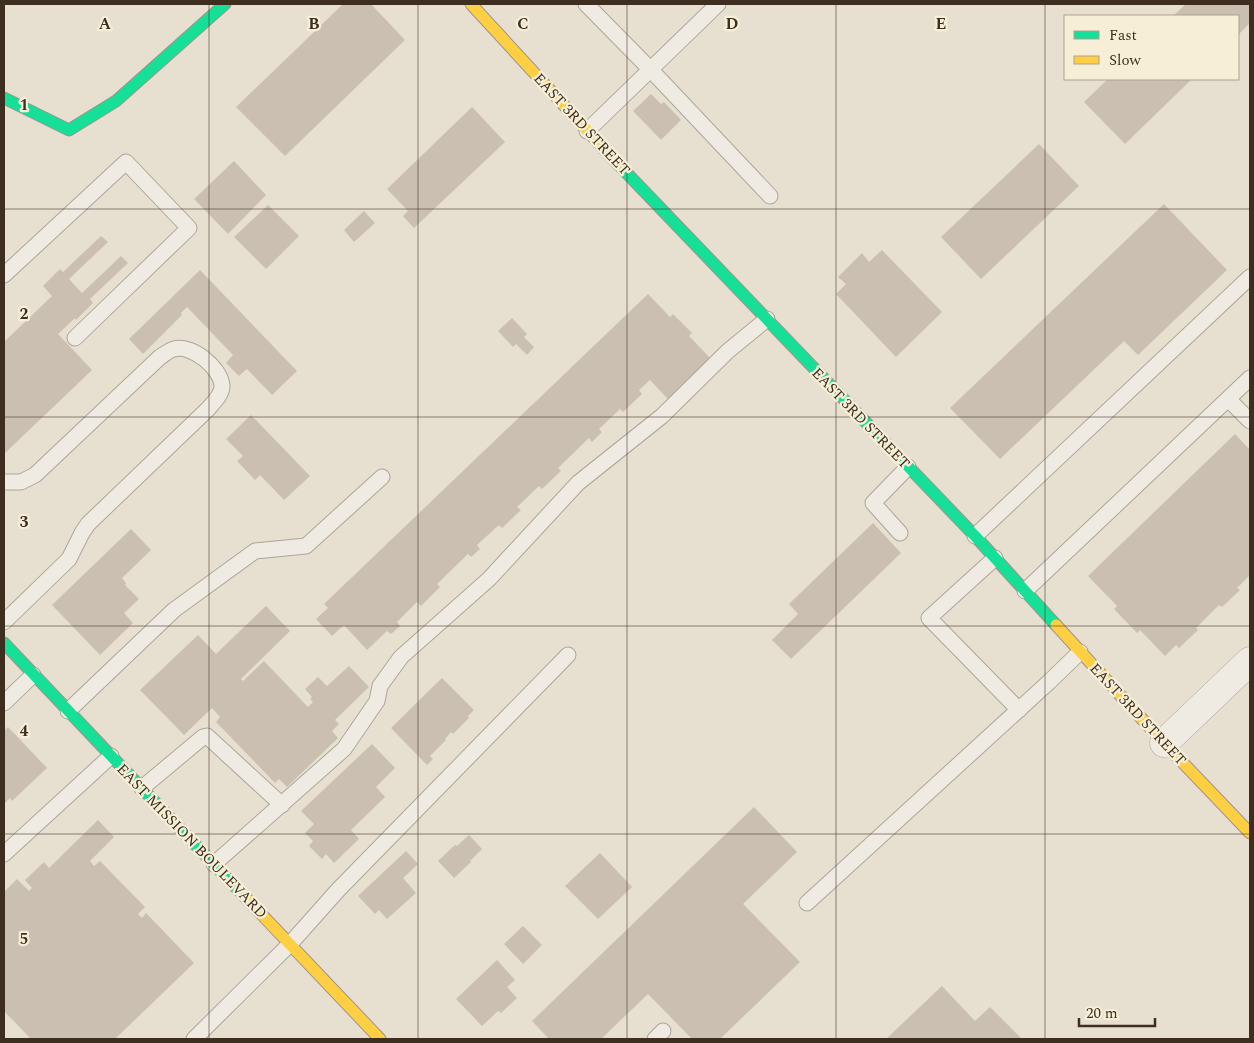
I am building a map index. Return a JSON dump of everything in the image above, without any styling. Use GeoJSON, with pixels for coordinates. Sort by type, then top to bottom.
{"type":"FeatureCollection","features":[{"type":"Feature","properties":{"kind":"street"},"geometry":{"type":"LineString","coordinates":[[4,98],[69,130],[116,101],[225,4]]}},
{"type":"Feature","properties":{"kind":"street","name":"EAST 3RD STREET"},"geometry":{"type":"LineString","coordinates":[[471,4],[587,131],[975,536],[1164,743],[1250,833]]}},
{"type":"Feature","properties":{"kind":"street","name":"EAST MISSION BOULEVARD"},"geometry":{"type":"LineString","coordinates":[[4,643],[380,1039]]}},
{"type":"Feature","properties":{"kind":"street"},"geometry":{"type":"LineString","coordinates":[[1164,743],[1250,661]]}},
{"type":"Feature","properties":{"kind":"lane"},"geometry":{"type":"LineString","coordinates":[[586,4],[770,196]]}},
{"type":"Feature","properties":{"kind":"lane"},"geometry":{"type":"LineString","coordinates":[[587,131],[718,4]]}},
{"type":"Feature","properties":{"kind":"lane"},"geometry":{"type":"LineString","coordinates":[[4,275],[126,162],[188,228],[75,338]]}},
{"type":"Feature","properties":{"kind":"lane"},"geometry":{"type":"LineString","coordinates":[[975,536],[1250,277]]}},
{"type":"Feature","properties":{"kind":"lane"},"geometry":{"type":"LineString","coordinates":[[214,864],[344,749],[376,701],[380,686],[401,657],[489,579],[578,484],[662,416],[728,351],[767,319]]}},
{"type":"Feature","properties":{"kind":"lane"},"geometry":{"type":"LineString","coordinates":[[4,482],[21,482],[35,475],[160,357],[174,349],[188,349],[199,354],[220,378],[222,388],[218,398],[88,524],[69,559],[4,622]]}},
{"type":"Feature","properties":{"kind":"lane"},"geometry":{"type":"LineString","coordinates":[[1025,591],[1250,378]]}},
{"type":"Feature","properties":{"kind":"lane"},"geometry":{"type":"LineString","coordinates":[[1228,399],[1250,421]]}},
{"type":"Feature","properties":{"kind":"lane"},"geometry":{"type":"LineString","coordinates":[[900,533],[873,504],[908,467]]}},
{"type":"Feature","properties":{"kind":"lane"},"geometry":{"type":"LineString","coordinates":[[68,711],[174,610],[256,551],[306,546],[382,477]]}},
{"type":"Feature","properties":{"kind":"lane"},"geometry":{"type":"LineString","coordinates":[[995,558],[929,618],[1019,710]]}},
{"type":"Feature","properties":{"kind":"lane"},"geometry":{"type":"LineString","coordinates":[[807,903],[1080,652]]}},
{"type":"Feature","properties":{"kind":"lane"},"geometry":{"type":"LineString","coordinates":[[194,1039],[290,944],[338,890],[568,655]]}},
{"type":"Feature","properties":{"kind":"lane"},"geometry":{"type":"LineString","coordinates":[[4,703],[33,675]]}},
{"type":"Feature","properties":{"kind":"lane"},"geometry":{"type":"LineString","coordinates":[[142,788],[203,737],[207,736],[282,805]]}},
{"type":"Feature","properties":{"kind":"lane"},"geometry":{"type":"LineString","coordinates":[[4,854],[111,756]]}},
{"type":"Feature","properties":{"kind":"building"},"geometry":{"type":"Polygon","coordinates":[[[341,4],[371,4],[405,40],[285,156],[236,107],[341,4]]]}},
{"type":"Feature","properties":{"kind":"building"},"geometry":{"type":"Polygon","coordinates":[[[1186,4],[1250,4],[1250,23],[1239,34],[1239,15],[1174,15],[1186,4]]]}},
{"type":"Feature","properties":{"kind":"building"},"geometry":{"type":"Polygon","coordinates":[[[1107,80],[1191,80],[1125,144],[1084,102],[1107,80]]]}},
{"type":"Feature","properties":{"kind":"building"},"geometry":{"type":"Polygon","coordinates":[[[651,94],[661,104],[664,102],[681,120],[661,140],[633,111],[651,94]]]}},
{"type":"Feature","properties":{"kind":"building"},"geometry":{"type":"Polygon","coordinates":[[[472,107],[505,142],[414,228],[403,216],[408,211],[387,189],[472,107]]]}},
{"type":"Feature","properties":{"kind":"building"},"geometry":{"type":"Polygon","coordinates":[[[1039,144],[1079,186],[981,279],[941,237],[1039,144]]]}},
{"type":"Feature","properties":{"kind":"building"},"geometry":{"type":"Polygon","coordinates":[[[234,161],[266,195],[228,234],[194,199],[234,161]]]}},
{"type":"Feature","properties":{"kind":"building"},"geometry":{"type":"Polygon","coordinates":[[[1164,204],[1227,270],[1138,355],[1124,341],[1000,459],[950,408],[1164,204]]]}},
{"type":"Feature","properties":{"kind":"building"},"geometry":{"type":"Polygon","coordinates":[[[268,205],[299,236],[266,269],[234,237],[268,205]]]}},
{"type":"Feature","properties":{"kind":"building"},"geometry":{"type":"Polygon","coordinates":[[[364,211],[375,223],[354,242],[344,230],[364,211]]]}},
{"type":"Feature","properties":{"kind":"building"},"geometry":{"type":"Polygon","coordinates":[[[101,236],[108,242],[69,279],[82,293],[121,256],[128,263],[90,299],[93,303],[58,334],[92,370],[4,454],[4,342],[52,296],[43,286],[60,269],[63,272],[101,236]]]}},
{"type":"Feature","properties":{"kind":"building"},"geometry":{"type":"Polygon","coordinates":[[[882,250],[942,312],[896,357],[836,294],[846,284],[838,277],[862,253],[869,262],[882,250]]]}},
{"type":"Feature","properties":{"kind":"building"},"geometry":{"type":"Polygon","coordinates":[[[200,270],[297,371],[272,395],[247,369],[239,376],[226,363],[233,355],[187,307],[181,313],[182,315],[143,354],[129,339],[200,270]]]}},
{"type":"Feature","properties":{"kind":"building"},"geometry":{"type":"Polygon","coordinates":[[[648,294],[670,317],[673,314],[692,333],[689,336],[711,359],[668,399],[650,380],[639,390],[642,394],[623,412],[620,409],[599,429],[602,432],[592,442],[589,438],[558,468],[561,471],[542,489],[539,486],[517,507],[521,510],[502,528],[499,525],[477,545],[480,549],[471,557],[468,554],[437,584],[440,587],[421,606],[417,602],[397,622],[400,626],[391,634],[387,631],[367,650],[344,625],[332,636],[316,619],[328,608],[324,604],[648,294]]]}},
{"type":"Feature","properties":{"kind":"building"},"geometry":{"type":"Polygon","coordinates":[[[512,318],[527,334],[524,337],[534,347],[527,355],[516,344],[513,347],[498,331],[512,318]]]}},
{"type":"Feature","properties":{"kind":"building"},"geometry":{"type":"Polygon","coordinates":[[[251,415],[310,476],[284,500],[260,475],[255,480],[237,461],[243,456],[226,439],[251,415]]]}},
{"type":"Feature","properties":{"kind":"building"},"geometry":{"type":"Polygon","coordinates":[[[1235,434],[1250,450],[1250,575],[1237,588],[1240,590],[1222,607],[1219,605],[1196,628],[1198,630],[1179,648],[1176,645],[1165,656],[1140,630],[1137,633],[1114,609],[1117,606],[1088,576],[1235,434]]]}},
{"type":"Feature","properties":{"kind":"building"},"geometry":{"type":"Polygon","coordinates":[[[873,523],[901,553],[791,659],[772,640],[798,614],[789,604],[873,523]]]}},
{"type":"Feature","properties":{"kind":"building"},"geometry":{"type":"Polygon","coordinates":[[[131,529],[151,550],[122,578],[126,583],[125,585],[139,599],[124,613],[133,623],[100,655],[52,605],[131,529]]]}},
{"type":"Feature","properties":{"kind":"building"},"geometry":{"type":"Polygon","coordinates":[[[266,606],[290,631],[241,679],[243,681],[264,661],[308,707],[313,702],[310,699],[312,697],[305,689],[318,677],[327,686],[349,666],[369,687],[335,720],[339,724],[332,731],[338,738],[287,787],[279,779],[275,783],[216,722],[220,717],[212,708],[184,735],[140,690],[198,635],[216,654],[266,606]]]}},
{"type":"Feature","properties":{"kind":"building"},"geometry":{"type":"Polygon","coordinates":[[[442,678],[474,710],[468,716],[469,718],[453,734],[451,732],[446,740],[430,756],[433,759],[427,765],[391,728],[442,678]]]}},
{"type":"Feature","properties":{"kind":"building"},"geometry":{"type":"Polygon","coordinates":[[[8,727],[47,768],[12,801],[10,798],[4,804],[4,731],[8,727]]]}},
{"type":"Feature","properties":{"kind":"building"},"geometry":{"type":"Polygon","coordinates":[[[372,744],[395,768],[376,787],[385,797],[351,830],[359,839],[334,863],[326,854],[322,859],[309,846],[313,841],[305,833],[314,824],[301,811],[372,744]]]}},
{"type":"Feature","properties":{"kind":"building"},"geometry":{"type":"Polygon","coordinates":[[[754,807],[797,852],[743,904],[800,962],[720,1039],[692,1039],[648,994],[601,1039],[549,1039],[532,1021],[754,807]]]}},
{"type":"Feature","properties":{"kind":"building"},"geometry":{"type":"Polygon","coordinates":[[[98,820],[114,837],[90,861],[94,866],[100,861],[145,907],[138,914],[142,918],[146,913],[194,963],[115,1039],[31,1039],[4,1011],[4,892],[17,879],[29,891],[32,888],[25,880],[44,862],[49,868],[98,820]]]}},
{"type":"Feature","properties":{"kind":"building"},"geometry":{"type":"Polygon","coordinates":[[[469,835],[482,849],[454,878],[438,861],[469,835]]]}},
{"type":"Feature","properties":{"kind":"building"},"geometry":{"type":"Polygon","coordinates":[[[406,851],[418,864],[403,878],[416,893],[387,919],[379,910],[375,914],[358,896],[406,851]]]}},
{"type":"Feature","properties":{"kind":"building"},"geometry":{"type":"Polygon","coordinates":[[[600,853],[632,887],[598,919],[565,886],[600,853]]]}},
{"type":"Feature","properties":{"kind":"building"},"geometry":{"type":"Polygon","coordinates":[[[523,926],[542,945],[523,964],[504,944],[523,926]]]}},
{"type":"Feature","properties":{"kind":"building"},"geometry":{"type":"Polygon","coordinates":[[[497,960],[515,980],[507,987],[517,998],[501,1013],[498,1011],[482,1026],[456,999],[497,960]]]}},
{"type":"Feature","properties":{"kind":"building"},"geometry":{"type":"Polygon","coordinates":[[[942,986],[975,1021],[990,1007],[1022,1039],[886,1039],[942,986]]]}},
{"type":"Feature","properties":{"kind":"traffic: fast"},"geometry":{"type":"LineString","coordinates":[[4,98],[69,130],[116,101],[225,4]]}},
{"type":"Feature","properties":{"kind":"traffic: fast"},"geometry":{"type":"LineString","coordinates":[[618,164],[975,536],[1056,625]]}},
{"type":"Feature","properties":{"kind":"traffic: fast"},"geometry":{"type":"LineString","coordinates":[[4,643],[246,898]]}},
{"type":"Feature","properties":{"kind":"traffic: slow"},"geometry":{"type":"LineString","coordinates":[[471,4],[618,164]]}},
{"type":"Feature","properties":{"kind":"traffic: slow"},"geometry":{"type":"LineString","coordinates":[[1056,625],[1164,743],[1250,833]]}},
{"type":"Feature","properties":{"kind":"traffic: slow"},"geometry":{"type":"LineString","coordinates":[[246,898],[380,1039]]}}]}
